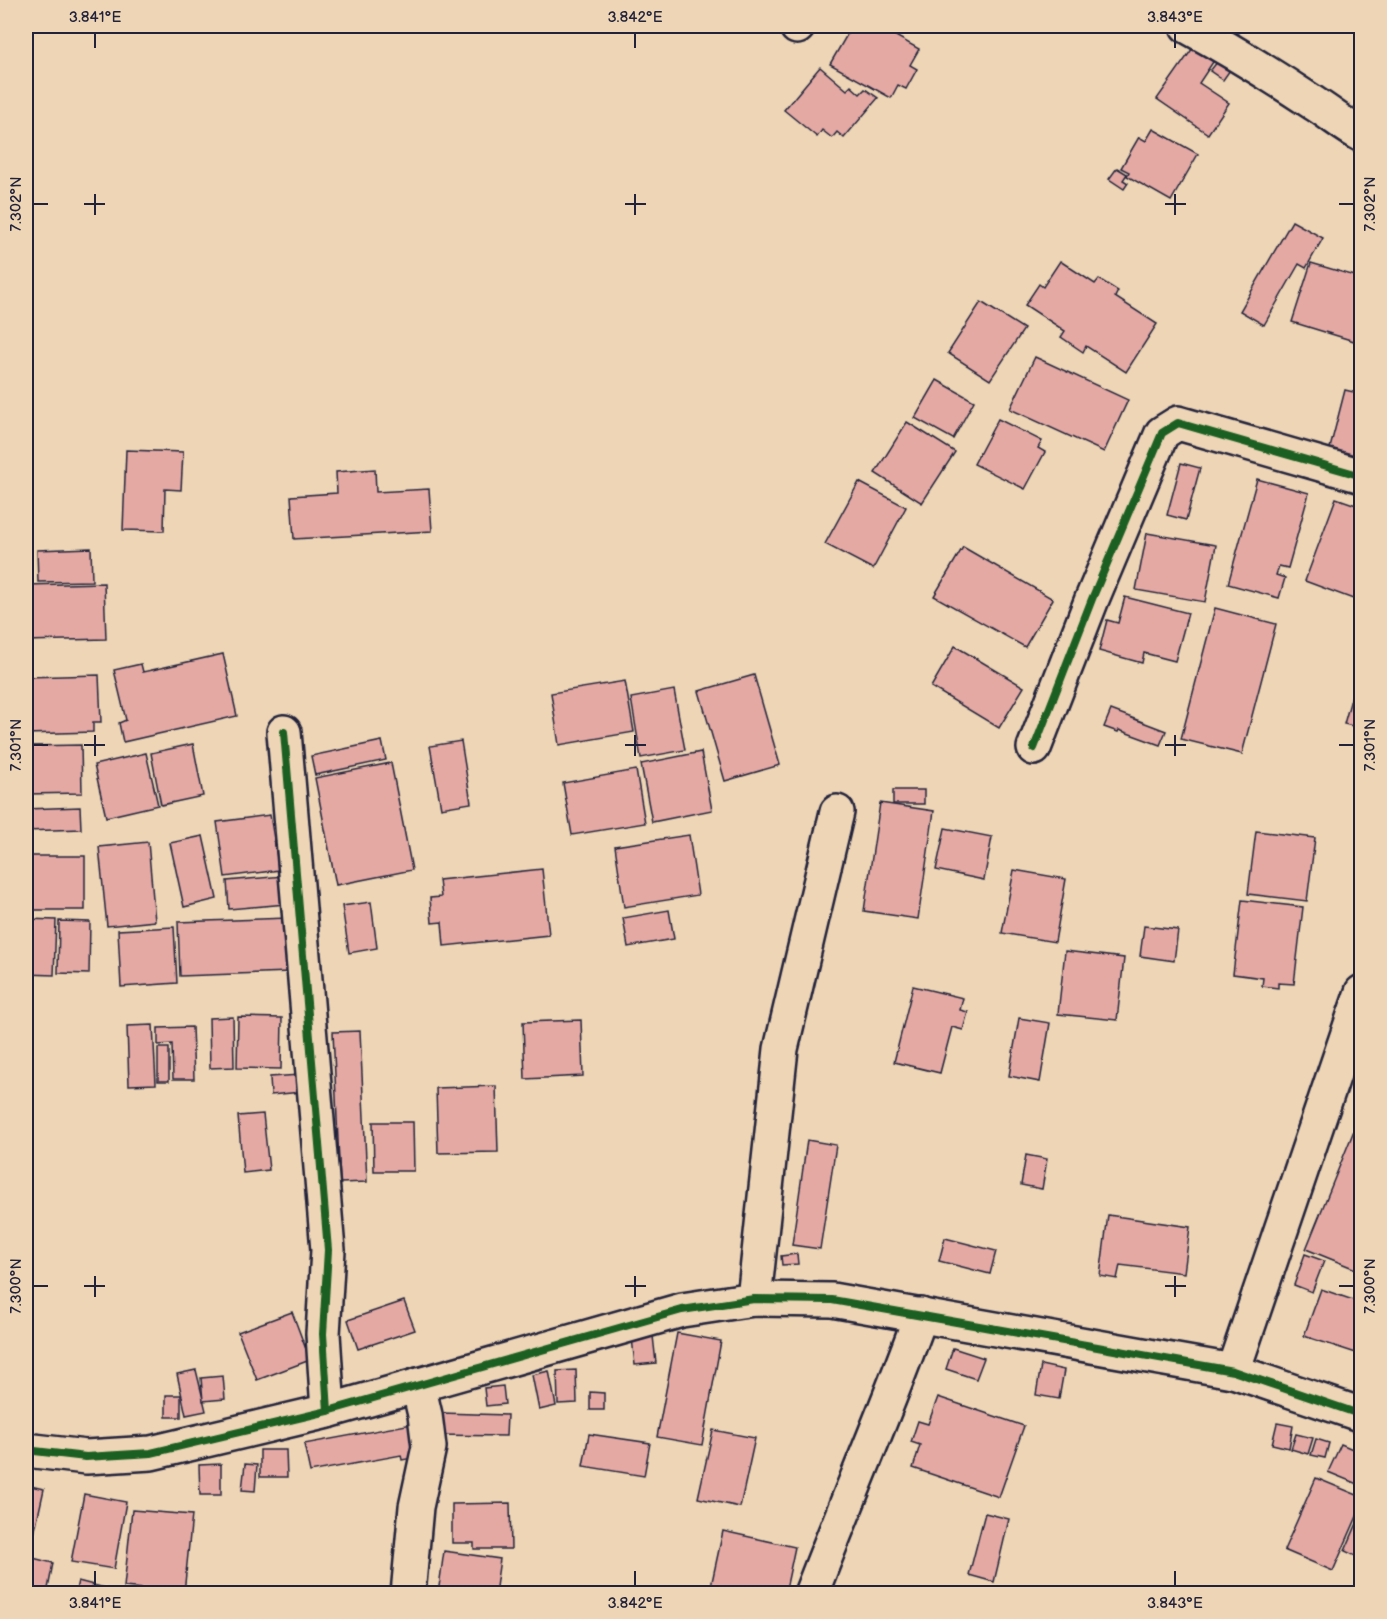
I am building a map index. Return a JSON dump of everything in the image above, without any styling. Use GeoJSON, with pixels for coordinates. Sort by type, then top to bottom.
{"type":"FeatureCollection","features":[{"type":"Feature","properties":{"kind":"street"},"geometry":{"type":"LineString","coordinates":[[1187,26],[1225,46],[1289,87],[1356,125]]}},
{"type":"Feature","properties":{"kind":"street"},"geometry":{"type":"LineString","coordinates":[[1034,748],[1092,599],[1162,433],[1178,423],[1362,476]]}},
{"type":"Feature","properties":{"kind":"street"},"geometry":{"type":"LineString","coordinates":[[285,732],[328,1250],[323,1334],[328,1411]]}},
{"type":"Feature","properties":{"kind":"street"},"geometry":{"type":"LineString","coordinates":[[754,1299],[782,1049],[837,812]]}},
{"type":"Feature","properties":{"kind":"street"},"geometry":{"type":"LineString","coordinates":[[1233,1371],[1362,992]]}},
{"type":"Feature","properties":{"kind":"street"},"geometry":{"type":"LineString","coordinates":[[26,1450],[86,1457],[151,1453],[328,1411],[682,1310],[754,1299],[832,1300],[1233,1371],[1362,1415]]}},
{"type":"Feature","properties":{"kind":"street"},"geometry":{"type":"LineString","coordinates":[[811,1593],[874,1439],[921,1315]]}},
{"type":"Feature","properties":{"kind":"street"},"geometry":{"type":"LineString","coordinates":[[408,1593],[416,1507],[429,1447],[418,1385]]}},
{"type":"Feature","properties":{"kind":"building"},"geometry":{"type":"Polygon","coordinates":[[[852,26],[878,26],[919,49],[910,65],[917,69],[906,89],[898,85],[891,98],[830,64],[852,26]]]}},
{"type":"Feature","properties":{"kind":"building"},"geometry":{"type":"Polygon","coordinates":[[[1195,45],[1215,59],[1199,83],[1229,103],[1208,134],[1157,99],[1195,45]]]}},
{"type":"Feature","properties":{"kind":"building"},"geometry":{"type":"Polygon","coordinates":[[[1218,61],[1230,70],[1223,80],[1210,71],[1218,61]]]}},
{"type":"Feature","properties":{"kind":"building"},"geometry":{"type":"Polygon","coordinates":[[[820,67],[847,90],[851,86],[860,94],[865,89],[878,98],[844,138],[837,132],[832,138],[822,130],[817,137],[784,110],[820,67]]]}},
{"type":"Feature","properties":{"kind":"building"},"geometry":{"type":"Polygon","coordinates":[[[1153,129],[1198,154],[1171,201],[1127,176],[1129,172],[1121,168],[1139,137],[1146,141],[1153,129]]]}},
{"type":"Feature","properties":{"kind":"building"},"geometry":{"type":"Polygon","coordinates":[[[1117,168],[1127,174],[1123,180],[1128,183],[1124,189],[1109,179],[1117,168]]]}},
{"type":"Feature","properties":{"kind":"building"},"geometry":{"type":"Polygon","coordinates":[[[1292,221],[1323,238],[1306,268],[1299,264],[1264,325],[1240,311],[1292,221]]]}},
{"type":"Feature","properties":{"kind":"building"},"geometry":{"type":"Polygon","coordinates":[[[1060,261],[1095,284],[1099,279],[1118,291],[1115,297],[1157,324],[1126,372],[1086,346],[1083,352],[1061,337],[1065,331],[1025,305],[1039,284],[1043,287],[1060,261]]]}},
{"type":"Feature","properties":{"kind":"building"},"geometry":{"type":"Polygon","coordinates":[[[1311,263],[1362,278],[1362,318],[1354,341],[1292,322],[1311,263]]]}},
{"type":"Feature","properties":{"kind":"building"},"geometry":{"type":"Polygon","coordinates":[[[981,302],[1024,329],[990,380],[948,353],[981,302]]]}},
{"type":"Feature","properties":{"kind":"building"},"geometry":{"type":"Polygon","coordinates":[[[1035,357],[1128,400],[1104,452],[1010,409],[1035,357]]]}},
{"type":"Feature","properties":{"kind":"building"},"geometry":{"type":"Polygon","coordinates":[[[937,380],[974,401],[953,439],[915,418],[937,380]]]}},
{"type":"Feature","properties":{"kind":"building"},"geometry":{"type":"Polygon","coordinates":[[[1345,390],[1362,394],[1362,460],[1329,452],[1345,390]]]}},
{"type":"Feature","properties":{"kind":"building"},"geometry":{"type":"Polygon","coordinates":[[[998,419],[1042,441],[1038,448],[1045,452],[1025,489],[974,464],[998,419]]]}},
{"type":"Feature","properties":{"kind":"building"},"geometry":{"type":"Polygon","coordinates":[[[907,422],[955,452],[922,503],[875,473],[907,422]]]}},
{"type":"Feature","properties":{"kind":"building"},"geometry":{"type":"Polygon","coordinates":[[[126,450],[183,452],[181,490],[165,489],[164,531],[123,530],[126,450]]]}},
{"type":"Feature","properties":{"kind":"building"},"geometry":{"type":"Polygon","coordinates":[[[1181,463],[1200,468],[1186,520],[1167,515],[1181,463]]]}},
{"type":"Feature","properties":{"kind":"building"},"geometry":{"type":"Polygon","coordinates":[[[375,469],[376,492],[429,489],[432,531],[294,539],[291,496],[337,493],[336,472],[375,469]]]}},
{"type":"Feature","properties":{"kind":"building"},"geometry":{"type":"Polygon","coordinates":[[[1257,479],[1309,493],[1288,568],[1279,566],[1276,575],[1285,578],[1279,598],[1228,584],[1257,479]]]}},
{"type":"Feature","properties":{"kind":"building"},"geometry":{"type":"Polygon","coordinates":[[[859,482],[906,507],[873,569],[825,544],[859,482]]]}},
{"type":"Feature","properties":{"kind":"building"},"geometry":{"type":"Polygon","coordinates":[[[1336,498],[1362,507],[1361,602],[1305,581],[1336,498]]]}},
{"type":"Feature","properties":{"kind":"building"},"geometry":{"type":"Polygon","coordinates":[[[1147,533],[1216,545],[1205,602],[1136,590],[1147,533]]]}},
{"type":"Feature","properties":{"kind":"building"},"geometry":{"type":"Polygon","coordinates":[[[963,547],[1053,599],[1025,647],[934,596],[963,547]]]}},
{"type":"Feature","properties":{"kind":"building"},"geometry":{"type":"Polygon","coordinates":[[[91,548],[92,581],[38,582],[37,550],[91,548]]]}},
{"type":"Feature","properties":{"kind":"building"},"geometry":{"type":"Polygon","coordinates":[[[104,583],[106,639],[26,641],[26,585],[104,583]]]}},
{"type":"Feature","properties":{"kind":"building"},"geometry":{"type":"Polygon","coordinates":[[[1125,597],[1188,613],[1175,661],[1144,653],[1142,663],[1099,651],[1107,620],[1118,623],[1125,597]]]}},
{"type":"Feature","properties":{"kind":"building"},"geometry":{"type":"Polygon","coordinates":[[[1215,608],[1276,624],[1242,754],[1181,739],[1215,608]]]}},
{"type":"Feature","properties":{"kind":"building"},"geometry":{"type":"Polygon","coordinates":[[[955,646],[1024,687],[999,728],[931,687],[955,646]]]}},
{"type":"Feature","properties":{"kind":"building"},"geometry":{"type":"Polygon","coordinates":[[[223,654],[237,716],[123,742],[119,723],[126,720],[114,670],[141,664],[143,672],[223,654]]]}},
{"type":"Feature","properties":{"kind":"building"},"geometry":{"type":"Polygon","coordinates":[[[1362,659],[1362,728],[1344,724],[1362,659]]]}},
{"type":"Feature","properties":{"kind":"building"},"geometry":{"type":"Polygon","coordinates":[[[99,675],[101,722],[93,722],[93,732],[26,734],[26,677],[99,675]]]}},
{"type":"Feature","properties":{"kind":"building"},"geometry":{"type":"Polygon","coordinates":[[[754,675],[780,765],[725,781],[699,691],[754,675]]]}},
{"type":"Feature","properties":{"kind":"building"},"geometry":{"type":"Polygon","coordinates":[[[625,681],[634,732],[559,745],[551,693],[625,681]]]}},
{"type":"Feature","properties":{"kind":"building"},"geometry":{"type":"Polygon","coordinates":[[[674,690],[685,750],[641,758],[631,698],[674,690]]]}},
{"type":"Feature","properties":{"kind":"building"},"geometry":{"type":"Polygon","coordinates":[[[1111,710],[1166,731],[1160,745],[1104,727],[1111,710]]]}},
{"type":"Feature","properties":{"kind":"building"},"geometry":{"type":"Polygon","coordinates":[[[382,741],[386,760],[315,775],[311,756],[382,741]]]}},
{"type":"Feature","properties":{"kind":"building"},"geometry":{"type":"Polygon","coordinates":[[[461,741],[471,803],[441,808],[430,746],[461,741]]]}},
{"type":"Feature","properties":{"kind":"building"},"geometry":{"type":"Polygon","coordinates":[[[193,744],[203,796],[161,805],[151,753],[193,744]]]}},
{"type":"Feature","properties":{"kind":"building"},"geometry":{"type":"Polygon","coordinates":[[[81,745],[82,793],[26,794],[26,746],[81,745]]]}},
{"type":"Feature","properties":{"kind":"building"},"geometry":{"type":"Polygon","coordinates":[[[701,752],[712,810],[652,822],[641,764],[701,752]]]}},
{"type":"Feature","properties":{"kind":"building"},"geometry":{"type":"Polygon","coordinates":[[[146,753],[158,805],[106,817],[94,765],[146,753]]]}},
{"type":"Feature","properties":{"kind":"building"},"geometry":{"type":"Polygon","coordinates":[[[391,763],[412,870],[336,885],[315,778],[391,763]]]}},
{"type":"Feature","properties":{"kind":"building"},"geometry":{"type":"Polygon","coordinates":[[[636,770],[645,823],[572,835],[563,783],[636,770]]]}},
{"type":"Feature","properties":{"kind":"building"},"geometry":{"type":"Polygon","coordinates":[[[893,790],[924,790],[924,804],[893,804],[893,790]]]}},
{"type":"Feature","properties":{"kind":"building"},"geometry":{"type":"Polygon","coordinates":[[[880,803],[934,811],[918,919],[864,911],[880,803]]]}},
{"type":"Feature","properties":{"kind":"building"},"geometry":{"type":"Polygon","coordinates":[[[80,807],[81,829],[26,831],[26,809],[80,807]]]}},
{"type":"Feature","properties":{"kind":"building"},"geometry":{"type":"Polygon","coordinates":[[[270,815],[279,870],[225,877],[217,822],[270,815]]]}},
{"type":"Feature","properties":{"kind":"building"},"geometry":{"type":"Polygon","coordinates":[[[945,828],[992,837],[984,880],[936,870],[945,828]]]}},
{"type":"Feature","properties":{"kind":"building"},"geometry":{"type":"Polygon","coordinates":[[[1256,831],[1315,838],[1307,901],[1248,894],[1256,831]]]}},
{"type":"Feature","properties":{"kind":"building"},"geometry":{"type":"Polygon","coordinates":[[[689,835],[698,895],[624,907],[615,846],[689,835]]]}},
{"type":"Feature","properties":{"kind":"building"},"geometry":{"type":"Polygon","coordinates":[[[203,836],[217,899],[184,907],[170,843],[203,836]]]}},
{"type":"Feature","properties":{"kind":"building"},"geometry":{"type":"Polygon","coordinates":[[[148,842],[155,921],[107,926],[99,847],[148,842]]]}},
{"type":"Feature","properties":{"kind":"building"},"geometry":{"type":"Polygon","coordinates":[[[26,856],[85,856],[85,910],[26,910],[26,856]]]}},
{"type":"Feature","properties":{"kind":"building"},"geometry":{"type":"Polygon","coordinates":[[[542,869],[549,935],[444,946],[442,922],[432,923],[430,898],[441,897],[439,880],[542,869]]]}},
{"type":"Feature","properties":{"kind":"building"},"geometry":{"type":"Polygon","coordinates":[[[1014,870],[1066,879],[1055,942],[1002,933],[1014,870]]]}},
{"type":"Feature","properties":{"kind":"building"},"geometry":{"type":"Polygon","coordinates":[[[295,875],[297,903],[229,909],[227,881],[295,875]]]}},
{"type":"Feature","properties":{"kind":"building"},"geometry":{"type":"Polygon","coordinates":[[[1242,900],[1303,907],[1294,984],[1278,983],[1278,988],[1262,986],[1263,978],[1233,974],[1242,900]]]}},
{"type":"Feature","properties":{"kind":"building"},"geometry":{"type":"Polygon","coordinates":[[[371,902],[377,948],[349,953],[342,906],[371,902]]]}},
{"type":"Feature","properties":{"kind":"building"},"geometry":{"type":"Polygon","coordinates":[[[669,910],[674,939],[628,947],[623,918],[669,910]]]}},
{"type":"Feature","properties":{"kind":"building"},"geometry":{"type":"Polygon","coordinates":[[[288,918],[290,972],[180,976],[178,922],[288,918]]]}},
{"type":"Feature","properties":{"kind":"building"},"geometry":{"type":"Polygon","coordinates":[[[26,919],[56,920],[54,975],[26,974],[26,919]]]}},
{"type":"Feature","properties":{"kind":"building"},"geometry":{"type":"Polygon","coordinates":[[[59,921],[90,922],[89,974],[58,973],[59,921]]]}},
{"type":"Feature","properties":{"kind":"building"},"geometry":{"type":"Polygon","coordinates":[[[1144,926],[1178,930],[1174,961],[1140,956],[1144,926]]]}},
{"type":"Feature","properties":{"kind":"building"},"geometry":{"type":"Polygon","coordinates":[[[174,927],[177,983],[121,987],[118,930],[174,927]]]}},
{"type":"Feature","properties":{"kind":"building"},"geometry":{"type":"Polygon","coordinates":[[[1065,951],[1124,958],[1117,1020],[1058,1014],[1065,951]]]}},
{"type":"Feature","properties":{"kind":"building"},"geometry":{"type":"Polygon","coordinates":[[[913,986],[963,998],[960,1010],[968,1012],[963,1030],[952,1027],[940,1073],[894,1062],[913,986]]]}},
{"type":"Feature","properties":{"kind":"building"},"geometry":{"type":"Polygon","coordinates":[[[233,1017],[234,1067],[210,1068],[209,1018],[233,1017]]]}},
{"type":"Feature","properties":{"kind":"building"},"geometry":{"type":"Polygon","coordinates":[[[238,1017],[282,1018],[281,1069],[237,1068],[238,1017]]]}},
{"type":"Feature","properties":{"kind":"building"},"geometry":{"type":"Polygon","coordinates":[[[1019,1018],[1050,1023],[1040,1082],[1009,1076],[1019,1018]]]}},
{"type":"Feature","properties":{"kind":"building"},"geometry":{"type":"Polygon","coordinates":[[[581,1020],[583,1076],[525,1079],[523,1022],[581,1020]]]}},
{"type":"Feature","properties":{"kind":"building"},"geometry":{"type":"Polygon","coordinates":[[[153,1025],[156,1084],[129,1085],[127,1026],[153,1025]]]}},
{"type":"Feature","properties":{"kind":"building"},"geometry":{"type":"Polygon","coordinates":[[[192,1027],[194,1079],[173,1079],[172,1044],[158,1045],[158,1028],[192,1027]]]}},
{"type":"Feature","properties":{"kind":"building"},"geometry":{"type":"Polygon","coordinates":[[[360,1031],[367,1182],[340,1183],[333,1032],[360,1031]]]}},
{"type":"Feature","properties":{"kind":"building"},"geometry":{"type":"Polygon","coordinates":[[[158,1048],[169,1048],[169,1081],[158,1081],[158,1048]]]}},
{"type":"Feature","properties":{"kind":"building"},"geometry":{"type":"Polygon","coordinates":[[[300,1075],[301,1092],[271,1095],[270,1077],[300,1075]]]}},
{"type":"Feature","properties":{"kind":"building"},"geometry":{"type":"Polygon","coordinates":[[[496,1086],[498,1152],[438,1153],[436,1088],[496,1086]]]}},
{"type":"Feature","properties":{"kind":"building"},"geometry":{"type":"Polygon","coordinates":[[[263,1114],[269,1170],[243,1173],[238,1116],[263,1114]]]}},
{"type":"Feature","properties":{"kind":"building"},"geometry":{"type":"Polygon","coordinates":[[[1359,1118],[1362,1118],[1362,1262],[1358,1270],[1306,1249],[1359,1118]]]}},
{"type":"Feature","properties":{"kind":"building"},"geometry":{"type":"Polygon","coordinates":[[[373,1122],[413,1122],[414,1171],[374,1171],[373,1122]]]}},
{"type":"Feature","properties":{"kind":"building"},"geometry":{"type":"Polygon","coordinates":[[[807,1140],[836,1145],[820,1249],[792,1245],[807,1140]]]}},
{"type":"Feature","properties":{"kind":"building"},"geometry":{"type":"Polygon","coordinates":[[[1026,1155],[1047,1159],[1042,1189],[1021,1185],[1026,1155]]]}},
{"type":"Feature","properties":{"kind":"building"},"geometry":{"type":"Polygon","coordinates":[[[1108,1215],[1190,1227],[1184,1273],[1120,1265],[1117,1279],[1100,1276],[1108,1215]]]}},
{"type":"Feature","properties":{"kind":"building"},"geometry":{"type":"Polygon","coordinates":[[[945,1238],[996,1251],[990,1274],[939,1261],[945,1238]]]}},
{"type":"Feature","properties":{"kind":"building"},"geometry":{"type":"Polygon","coordinates":[[[797,1254],[798,1264],[782,1265],[781,1256],[797,1254]]]}},
{"type":"Feature","properties":{"kind":"building"},"geometry":{"type":"Polygon","coordinates":[[[1305,1254],[1324,1261],[1312,1292],[1294,1285],[1305,1254]]]}},
{"type":"Feature","properties":{"kind":"building"},"geometry":{"type":"Polygon","coordinates":[[[1321,1289],[1362,1303],[1362,1355],[1304,1336],[1321,1289]]]}},
{"type":"Feature","properties":{"kind":"building"},"geometry":{"type":"Polygon","coordinates":[[[404,1301],[415,1330],[358,1349],[348,1320],[404,1301]]]}},
{"type":"Feature","properties":{"kind":"building"},"geometry":{"type":"Polygon","coordinates":[[[292,1312],[310,1360],[257,1380],[238,1332],[292,1312]]]}},
{"type":"Feature","properties":{"kind":"building"},"geometry":{"type":"Polygon","coordinates":[[[677,1333],[721,1341],[702,1445],[657,1437],[677,1333]]]}},
{"type":"Feature","properties":{"kind":"building"},"geometry":{"type":"Polygon","coordinates":[[[653,1336],[656,1363],[635,1365],[632,1338],[653,1336]]]}},
{"type":"Feature","properties":{"kind":"building"},"geometry":{"type":"Polygon","coordinates":[[[953,1348],[984,1358],[976,1379],[946,1369],[953,1348]]]}},
{"type":"Feature","properties":{"kind":"building"},"geometry":{"type":"Polygon","coordinates":[[[1041,1365],[1064,1370],[1059,1399],[1036,1395],[1041,1365]]]}},
{"type":"Feature","properties":{"kind":"building"},"geometry":{"type":"Polygon","coordinates":[[[196,1370],[206,1411],[186,1415],[177,1374],[196,1370]]]}},
{"type":"Feature","properties":{"kind":"building"},"geometry":{"type":"Polygon","coordinates":[[[576,1370],[577,1403],[558,1404],[557,1371],[576,1370]]]}},
{"type":"Feature","properties":{"kind":"building"},"geometry":{"type":"Polygon","coordinates":[[[549,1371],[556,1406],[539,1410],[532,1375],[549,1371]]]}},
{"type":"Feature","properties":{"kind":"building"},"geometry":{"type":"Polygon","coordinates":[[[223,1376],[225,1399],[203,1401],[201,1378],[223,1376]]]}},
{"type":"Feature","properties":{"kind":"building"},"geometry":{"type":"Polygon","coordinates":[[[503,1386],[505,1404],[486,1406],[484,1388],[503,1386]]]}},
{"type":"Feature","properties":{"kind":"building"},"geometry":{"type":"Polygon","coordinates":[[[590,1392],[604,1393],[604,1410],[590,1410],[590,1392]]]}},
{"type":"Feature","properties":{"kind":"building"},"geometry":{"type":"Polygon","coordinates":[[[166,1395],[181,1395],[181,1417],[166,1417],[166,1395]]]}},
{"type":"Feature","properties":{"kind":"building"},"geometry":{"type":"Polygon","coordinates":[[[938,1397],[1024,1426],[999,1497],[913,1468],[920,1445],[911,1442],[918,1421],[928,1424],[938,1397]]]}},
{"type":"Feature","properties":{"kind":"building"},"geometry":{"type":"Polygon","coordinates":[[[441,1413],[507,1415],[506,1436],[435,1435],[441,1413]]]}},
{"type":"Feature","properties":{"kind":"building"},"geometry":{"type":"Polygon","coordinates":[[[417,1423],[424,1456],[402,1460],[401,1455],[310,1472],[304,1444],[417,1423]]]}},
{"type":"Feature","properties":{"kind":"building"},"geometry":{"type":"Polygon","coordinates":[[[1277,1423],[1293,1426],[1289,1448],[1272,1444],[1277,1423]]]}},
{"type":"Feature","properties":{"kind":"building"},"geometry":{"type":"Polygon","coordinates":[[[713,1430],[755,1438],[740,1507],[698,1498],[713,1430]]]}},
{"type":"Feature","properties":{"kind":"building"},"geometry":{"type":"Polygon","coordinates":[[[589,1434],[650,1443],[644,1476],[583,1466],[589,1434]]]}},
{"type":"Feature","properties":{"kind":"building"},"geometry":{"type":"Polygon","coordinates":[[[1296,1434],[1313,1438],[1308,1454],[1291,1449],[1296,1434]]]}},
{"type":"Feature","properties":{"kind":"building"},"geometry":{"type":"Polygon","coordinates":[[[1316,1439],[1329,1443],[1325,1458],[1311,1455],[1316,1439]]]}},
{"type":"Feature","properties":{"kind":"building"},"geometry":{"type":"Polygon","coordinates":[[[1341,1444],[1362,1453],[1362,1486],[1328,1472],[1341,1444]]]}},
{"type":"Feature","properties":{"kind":"building"},"geometry":{"type":"Polygon","coordinates":[[[260,1450],[286,1450],[287,1477],[260,1477],[260,1450]]]}},
{"type":"Feature","properties":{"kind":"building"},"geometry":{"type":"Polygon","coordinates":[[[221,1464],[221,1495],[200,1495],[199,1465],[221,1464]]]}},
{"type":"Feature","properties":{"kind":"building"},"geometry":{"type":"Polygon","coordinates":[[[245,1464],[257,1465],[255,1491],[242,1490],[245,1464]]]}},
{"type":"Feature","properties":{"kind":"building"},"geometry":{"type":"Polygon","coordinates":[[[1316,1478],[1362,1497],[1362,1505],[1333,1571],[1284,1550],[1316,1478]]]}},
{"type":"Feature","properties":{"kind":"building"},"geometry":{"type":"Polygon","coordinates":[[[26,1485],[44,1489],[27,1566],[26,1565],[26,1485]]]}},
{"type":"Feature","properties":{"kind":"building"},"geometry":{"type":"Polygon","coordinates":[[[84,1494],[126,1502],[114,1569],[71,1562],[84,1494]]]}},
{"type":"Feature","properties":{"kind":"building"},"geometry":{"type":"Polygon","coordinates":[[[510,1503],[511,1549],[474,1549],[474,1543],[452,1543],[452,1504],[510,1503]]]}},
{"type":"Feature","properties":{"kind":"building"},"geometry":{"type":"Polygon","coordinates":[[[132,1510],[192,1515],[184,1593],[124,1587],[132,1510]]]}},
{"type":"Feature","properties":{"kind":"building"},"geometry":{"type":"Polygon","coordinates":[[[1362,1512],[1362,1559],[1345,1551],[1362,1512]]]}},
{"type":"Feature","properties":{"kind":"building"},"geometry":{"type":"Polygon","coordinates":[[[985,1513],[1009,1519],[994,1582],[969,1575],[985,1513]]]}},
{"type":"Feature","properties":{"kind":"building"},"geometry":{"type":"Polygon","coordinates":[[[723,1531],[795,1547],[785,1594],[722,1594],[710,1591],[723,1531]]]}},
{"type":"Feature","properties":{"kind":"building"},"geometry":{"type":"Polygon","coordinates":[[[444,1551],[500,1559],[495,1594],[438,1594],[444,1551]]]}},
{"type":"Feature","properties":{"kind":"building"},"geometry":{"type":"Polygon","coordinates":[[[33,1558],[53,1563],[47,1594],[26,1594],[26,1578],[29,1579],[33,1558]]]}},
{"type":"Feature","properties":{"kind":"building"},"geometry":{"type":"Polygon","coordinates":[[[78,1581],[117,1591],[117,1594],[75,1594],[78,1581]]]}},
{"type":"Feature","properties":{"kind":"cycle path"},"geometry":{"type":"LineString","coordinates":[[1034,748],[1092,599],[1162,433],[1178,423],[1362,476]]}},
{"type":"Feature","properties":{"kind":"cycle path"},"geometry":{"type":"LineString","coordinates":[[284,732],[328,1250],[323,1334],[328,1411]]}},
{"type":"Feature","properties":{"kind":"cycle path"},"geometry":{"type":"LineString","coordinates":[[26,1450],[86,1457],[151,1453],[328,1411],[682,1310],[754,1299],[832,1300],[1233,1371],[1362,1415]]}}]}
